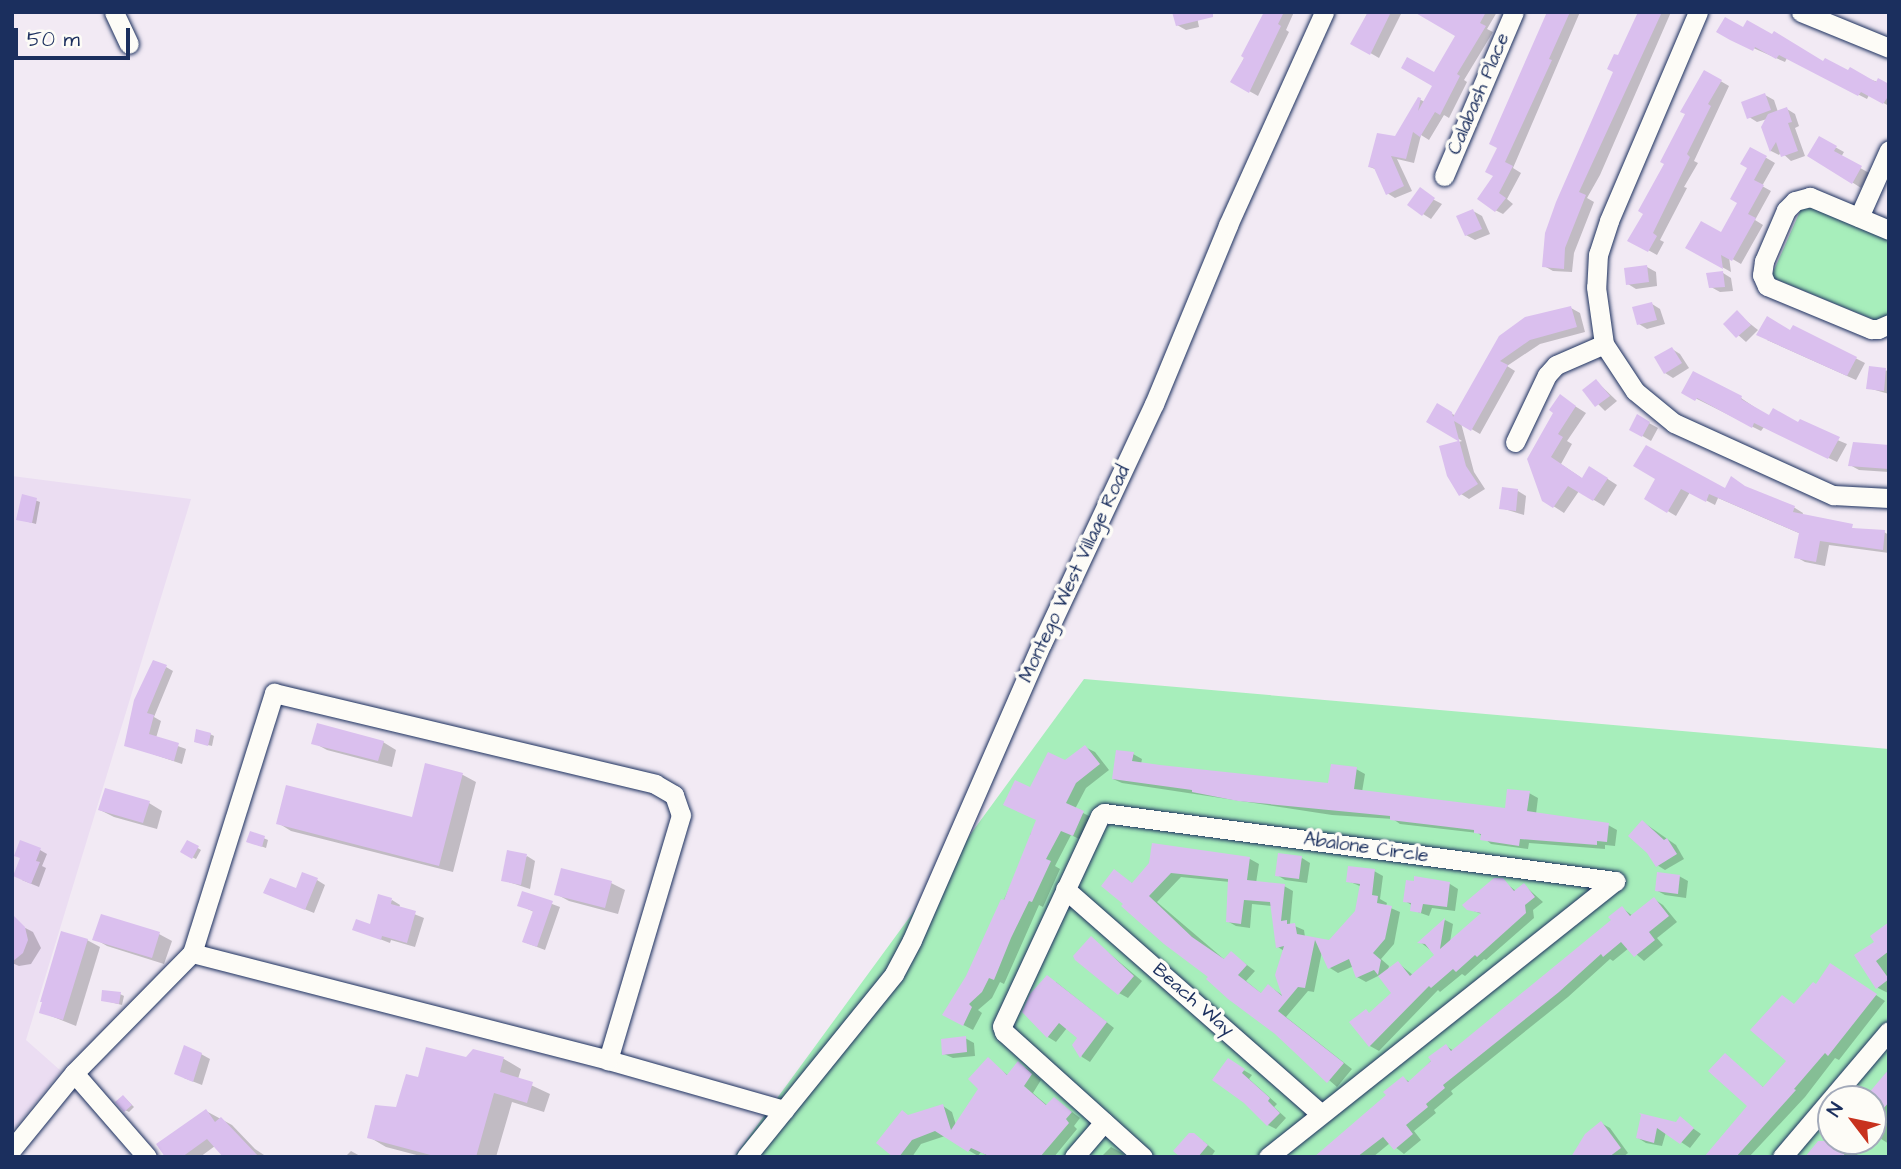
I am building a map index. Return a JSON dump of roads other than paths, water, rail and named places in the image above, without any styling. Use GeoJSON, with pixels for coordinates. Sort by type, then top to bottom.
{"type":"FeatureCollection","features":[{"type":"Feature","properties":{"kind":"street"},"geometry":{"type":"LineString","coordinates":[[114,12],[129,44]]}},
{"type":"Feature","properties":{"kind":"street","name":"Montego West Village Road"},"geometry":{"type":"LineString","coordinates":[[746,1157],[894,974],[912,940],[1042,643],[1154,404],[1228,225],[1324,12]]}},
{"type":"Feature","properties":{"kind":"street","name":"Calabash Place"},"geometry":{"type":"LineString","coordinates":[[1444,176],[1514,12]]}},
{"type":"Feature","properties":{"kind":"street"},"geometry":{"type":"LineString","coordinates":[[1698,12],[1609,221],[1598,254],[1596,287],[1604,344],[1635,391],[1674,424],[1833,495],[1889,498]]}},
{"type":"Feature","properties":{"kind":"street"},"geometry":{"type":"LineString","coordinates":[[1801,12],[1889,48]]}},
{"type":"Feature","properties":{"kind":"street"},"geometry":{"type":"LineString","coordinates":[[1859,217],[1889,150]]}},
{"type":"Feature","properties":{"kind":"street"},"geometry":{"type":"LineString","coordinates":[[1889,230],[1810,197],[1795,201],[1786,210],[1764,261],[1762,275],[1767,286],[1871,329],[1889,324]]}},
{"type":"Feature","properties":{"kind":"street"},"geometry":{"type":"LineString","coordinates":[[1515,442],[1547,375],[1556,365],[1604,344]]}},
{"type":"Feature","properties":{"kind":"street"},"geometry":{"type":"LineString","coordinates":[[12,1149],[74,1073],[192,953],[274,693],[655,784],[674,795],[681,815],[608,1060]]}},
{"type":"Feature","properties":{"kind":"street","name":"Abalone Circle"},"geometry":{"type":"LineString","coordinates":[[1143,1157],[1004,1032],[1002,1026],[1100,816],[1110,812],[1615,881],[1268,1157]]}},
{"type":"Feature","properties":{"kind":"street","name":"Beach Way"},"geometry":{"type":"LineString","coordinates":[[1065,889],[1320,1113]]}},
{"type":"Feature","properties":{"kind":"street"},"geometry":{"type":"LineString","coordinates":[[192,953],[608,1060],[784,1110]]}},
{"type":"Feature","properties":{"kind":"street"},"geometry":{"type":"LineString","coordinates":[[1782,1157],[1889,1031]]}},
{"type":"Feature","properties":{"kind":"street"},"geometry":{"type":"LineString","coordinates":[[74,1073],[147,1157]]}},
{"type":"Feature","properties":{"kind":"street"},"geometry":{"type":"LineString","coordinates":[[1074,1157],[1104,1122]]}}]}
